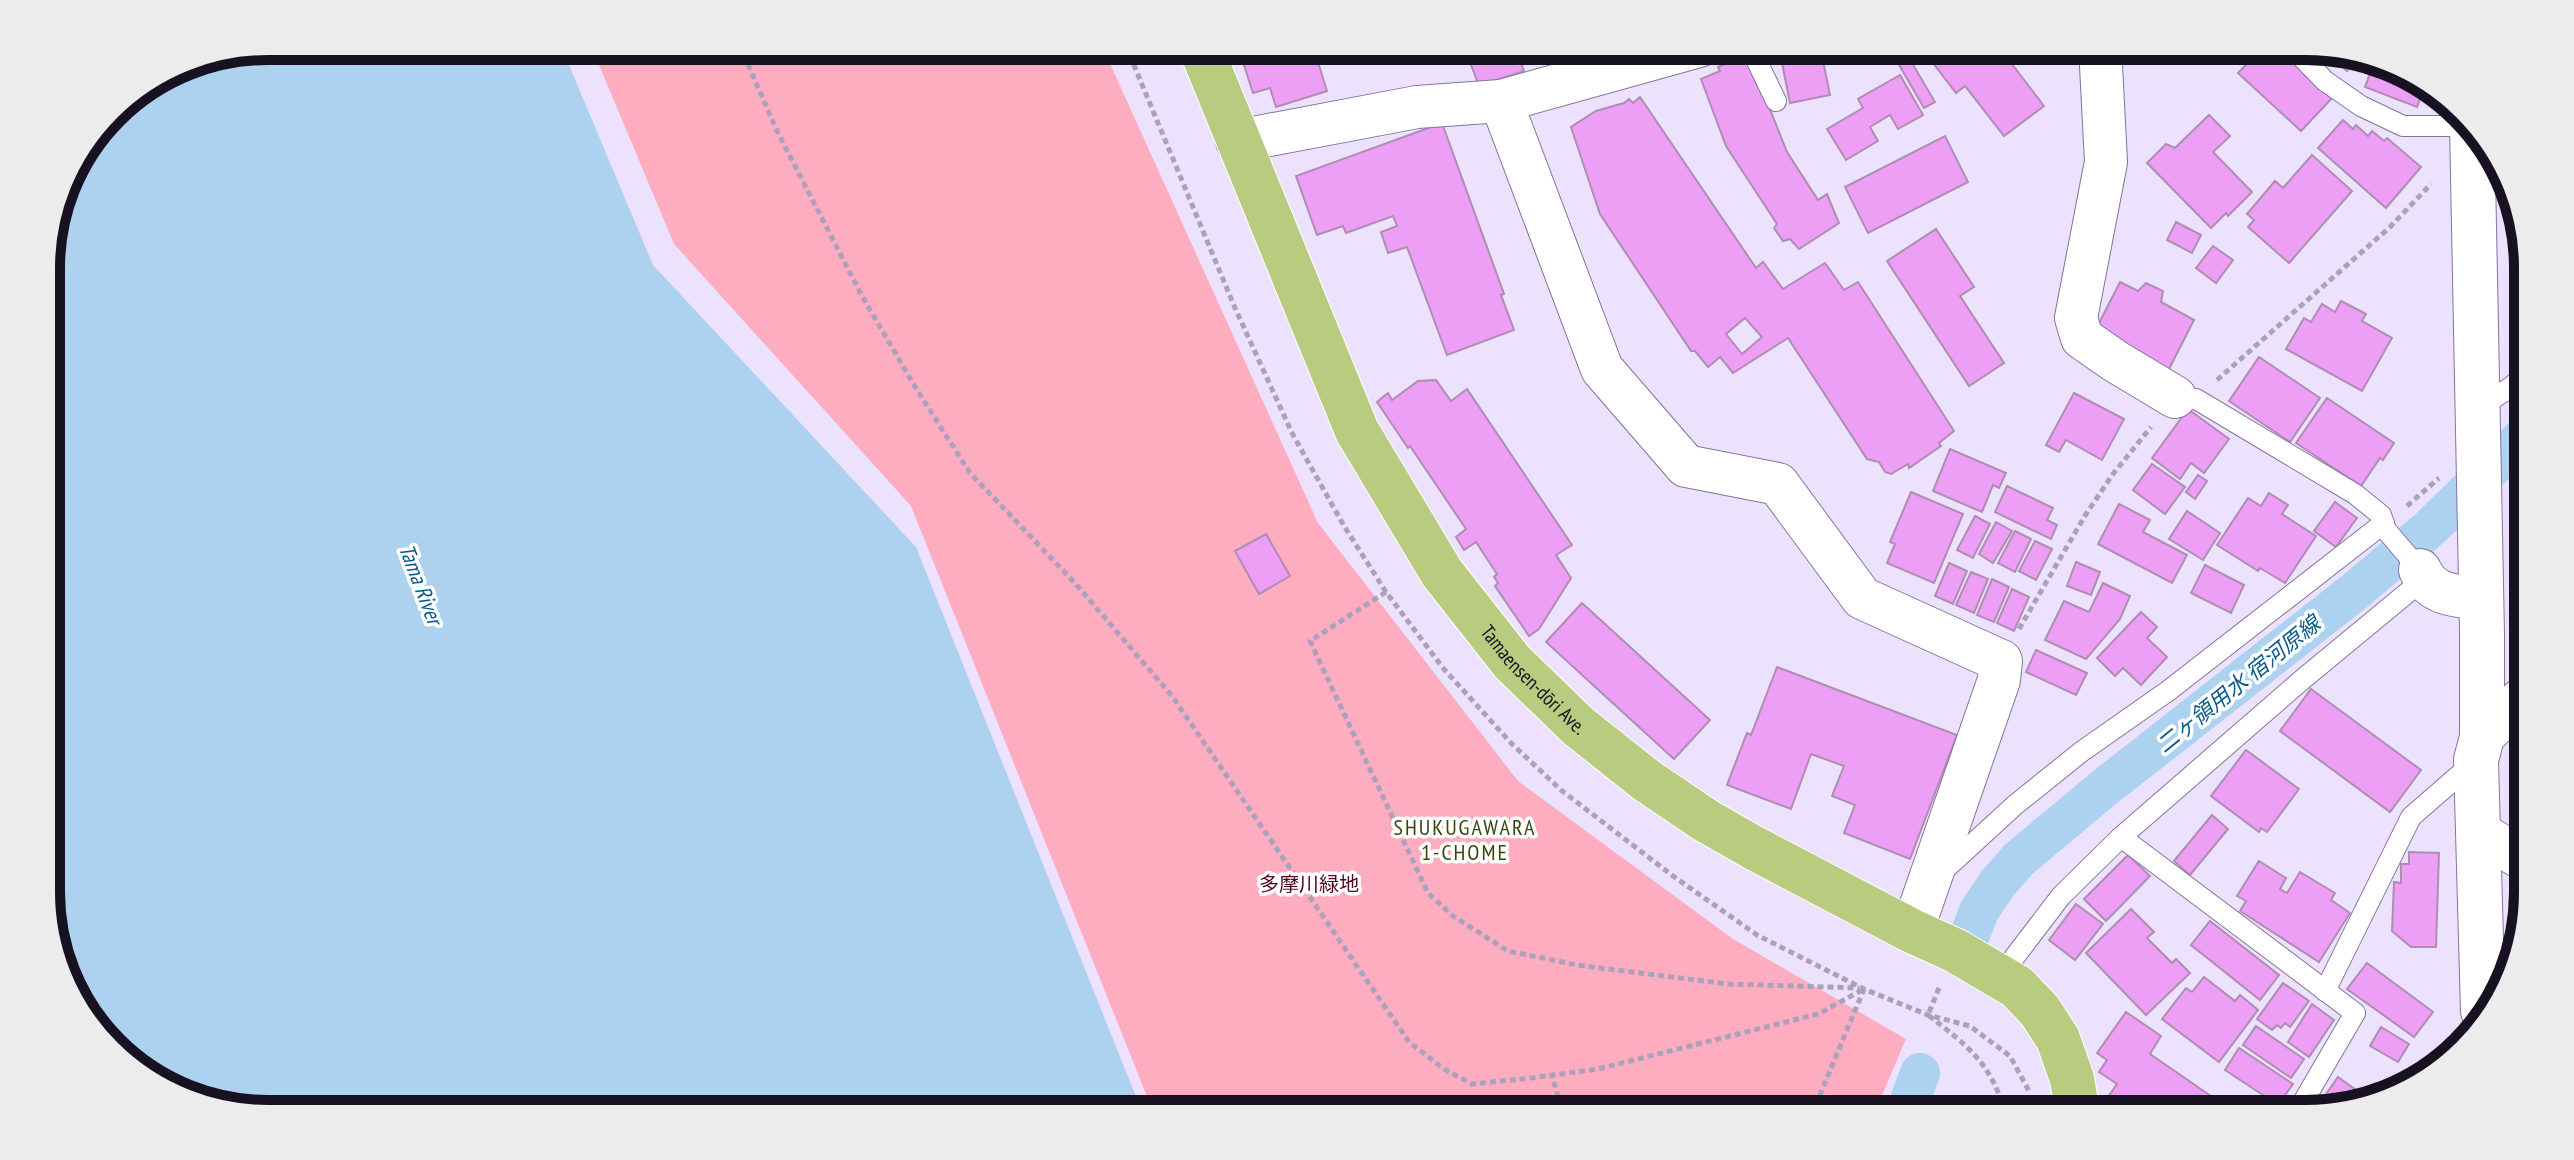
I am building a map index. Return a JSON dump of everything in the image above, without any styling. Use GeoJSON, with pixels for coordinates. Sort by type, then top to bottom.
{"type":"FeatureCollection","features":[{"type":"Feature","properties":{"kind":"main road","name":"Tamaensen-dōri Ave."},"geometry":{"type":"LineString","coordinates":[[1205,60],[1357,431],[1442,573],[1512,662],[1578,726],[1646,780],[1705,820],[1912,931],[1956,951],[2017,987],[2040,1011],[2058,1039],[2076,1100]]}},
{"type":"Feature","properties":{"kind":"street"},"geometry":{"type":"LineString","coordinates":[[1237,141],[1417,107],[1501,101],[1649,60]]}},
{"type":"Feature","properties":{"kind":"street"},"geometry":{"type":"LineString","coordinates":[[2101,60],[2106,162],[2076,318],[2082,338],[2115,361],[2186,398]]}},
{"type":"Feature","properties":{"kind":"street"},"geometry":{"type":"LineString","coordinates":[[1501,101],[1602,369],[1686,466],[1778,484],[1862,598],[2001,661],[1999,680],[1912,931]]}},
{"type":"Feature","properties":{"kind":"street"},"geometry":{"type":"LineString","coordinates":[[2472,142],[2468,442],[2480,508],[2483,1001]]}},
{"type":"Feature","properties":{"kind":"street"},"geometry":{"type":"LineString","coordinates":[[2422,575],[2444,595],[2482,599]]}},
{"type":"Feature","properties":{"kind":"street"},"geometry":{"type":"LineString","coordinates":[[2479,748],[2514,709]]}},
{"type":"Feature","properties":{"kind":"street"},"geometry":{"type":"LineString","coordinates":[[2480,833],[2514,854]]}},
{"type":"Feature","properties":{"kind":"lane"},"geometry":{"type":"LineString","coordinates":[[1756,60],[1776,101]]}},
{"type":"Feature","properties":{"kind":"lane"},"geometry":{"type":"LineString","coordinates":[[2305,60],[2325,81],[2361,106],[2403,126],[2458,126]]}},
{"type":"Feature","properties":{"kind":"lane"},"geometry":{"type":"LineString","coordinates":[[2468,442],[2514,384]]}},
{"type":"Feature","properties":{"kind":"lane"},"geometry":{"type":"LineString","coordinates":[[2000,976],[2061,896],[2121,837],[2422,575],[2385,527],[2381,515],[2355,494],[2186,398]]}},
{"type":"Feature","properties":{"kind":"lane"},"geometry":{"type":"LineString","coordinates":[[1929,883],[2015,805],[2081,752],[2385,527]]}},
{"type":"Feature","properties":{"kind":"lane"},"geometry":{"type":"LineString","coordinates":[[2325,991],[2411,817],[2479,748]]}},
{"type":"Feature","properties":{"kind":"lane"},"geometry":{"type":"LineString","coordinates":[[2121,837],[2355,1013],[2304,1100]]}},
{"type":"Feature","properties":{"kind":"path"},"geometry":{"type":"LineString","coordinates":[[746,60],[777,131],[863,298],[970,473],[1074,582],[1172,696],[1409,1042],[1444,1069],[1472,1084],[1552,1075],[1598,1069],[1818,1014],[1864,989]]}},
{"type":"Feature","properties":{"kind":"path"},"geometry":{"type":"LineString","coordinates":[[2001,661],[2113,474],[2186,398],[2390,227],[2439,175]]}},
{"type":"Feature","properties":{"kind":"path"},"geometry":{"type":"LineString","coordinates":[[2385,527],[2468,442]]}},
{"type":"Feature","properties":{"kind":"path"},"geometry":{"type":"LineString","coordinates":[[1386,592],[1310,641],[1428,893],[1453,916],[1508,951],[1577,965],[1728,984],[1864,989]]}},
{"type":"Feature","properties":{"kind":"path"},"geometry":{"type":"LineString","coordinates":[[1818,1100],[1864,989]]}},
{"type":"Feature","properties":{"kind":"path"},"geometry":{"type":"LineString","coordinates":[[1928,1015],[1970,1047],[1997,1086],[2002,1100]]}},
{"type":"Feature","properties":{"kind":"path"},"geometry":{"type":"LineString","coordinates":[[1552,1075],[1559,1100]]}},
{"type":"Feature","properties":{"kind":"green space","name":"多摩川緑地"},"geometry":{"type":"Polygon","coordinates":[[[597,60],[1108,60],[1318,523],[1518,781],[1733,939],[1906,1039],[1880,1100],[1148,1100],[911,506],[674,244],[597,60]]]}},
{"type":"Feature","properties":{"kind":"water","name":"Tama River"},"geometry":{"type":"Polygon","coordinates":[[[254,60],[567,60],[653,265],[916,547],[1137,1100],[241,1098],[188,1084],[141,1057],[103,1019],[88,996],[67,946],[60,892],[60,254],[67,214],[76,188],[95,152],[141,103],[176,81],[227,64],[254,60]]]}},
{"type":"Feature","properties":{"kind":"building"},"geometry":{"type":"Polygon","coordinates":[[[1317,60],[1327,91],[1276,107],[1270,88],[1253,93],[1243,62],[1317,60]]]}},
{"type":"Feature","properties":{"kind":"building"},"geometry":{"type":"Polygon","coordinates":[[[1469,60],[1520,60],[1524,71],[1479,86],[1469,60]]]}},
{"type":"Feature","properties":{"kind":"building"},"geometry":{"type":"Polygon","coordinates":[[[1734,60],[1750,60],[1787,152],[1818,200],[1827,194],[1839,223],[1799,249],[1790,239],[1783,241],[1774,228],[1777,224],[1726,146],[1701,79],[1720,71],[1718,67],[1734,60]]]}},
{"type":"Feature","properties":{"kind":"building"},"geometry":{"type":"Polygon","coordinates":[[[1781,60],[1823,60],[1830,95],[1790,103],[1781,60]]]}},
{"type":"Feature","properties":{"kind":"building"},"geometry":{"type":"Polygon","coordinates":[[[1896,60],[1910,60],[1935,102],[1924,108],[1896,60]]]}},
{"type":"Feature","properties":{"kind":"building"},"geometry":{"type":"Polygon","coordinates":[[[1931,60],[2009,60],[2044,106],[2004,136],[1965,86],[1956,93],[1931,60]]]}},
{"type":"Feature","properties":{"kind":"building"},"geometry":{"type":"Polygon","coordinates":[[[2251,60],[2296,60],[2334,96],[2301,131],[2238,73],[2251,60]]]}},
{"type":"Feature","properties":{"kind":"building"},"geometry":{"type":"Polygon","coordinates":[[[2337,63],[2352,65],[2347,71],[2337,63]]]}},
{"type":"Feature","properties":{"kind":"building"},"geometry":{"type":"Polygon","coordinates":[[[2371,71],[2421,95],[2417,107],[2365,87],[2371,71]]]}},
{"type":"Feature","properties":{"kind":"building"},"geometry":{"type":"Polygon","coordinates":[[[1900,75],[1923,115],[1898,129],[1890,115],[1870,127],[1878,141],[1846,160],[1827,129],[1863,108],[1858,99],[1900,75]]]}},
{"type":"Feature","properties":{"kind":"building"},"geometry":{"type":"Polygon","coordinates":[[[1640,97],[1756,268],[1763,262],[1783,289],[1825,263],[1844,290],[1858,282],[1954,431],[1939,443],[1941,446],[1909,468],[1908,464],[1891,474],[1885,472],[1879,462],[1867,459],[1788,338],[1733,373],[1720,357],[1708,367],[1695,351],[1691,351],[1600,214],[1571,127],[1596,111],[1629,99],[1633,103],[1640,97]],[[1745,318],[1726,334],[1742,354],[1762,337],[1745,318]]]}},
{"type":"Feature","properties":{"kind":"building"},"geometry":{"type":"Polygon","coordinates":[[[2209,115],[2230,136],[2213,152],[2252,192],[2211,228],[2147,163],[2166,144],[2175,148],[2209,115]]]}},
{"type":"Feature","properties":{"kind":"building"},"geometry":{"type":"Polygon","coordinates":[[[2343,120],[2353,129],[2356,125],[2368,136],[2372,131],[2384,141],[2387,138],[2421,167],[2386,208],[2318,148],[2343,120]]]}},
{"type":"Feature","properties":{"kind":"building"},"geometry":{"type":"Polygon","coordinates":[[[1442,123],[1514,330],[1447,355],[1407,247],[1388,253],[1381,232],[1397,226],[1393,216],[1346,233],[1343,226],[1317,235],[1296,176],[1442,123]]]}},
{"type":"Feature","properties":{"kind":"building"},"geometry":{"type":"Polygon","coordinates":[[[1945,136],[1968,182],[1868,233],[1845,187],[1945,136]]]}},
{"type":"Feature","properties":{"kind":"building"},"geometry":{"type":"Polygon","coordinates":[[[2312,155],[2352,191],[2289,263],[2248,227],[2254,220],[2247,214],[2275,181],[2283,188],[2312,155]]]}},
{"type":"Feature","properties":{"kind":"building"},"geometry":{"type":"Polygon","coordinates":[[[2176,222],[2201,235],[2192,253],[2167,240],[2176,222]]]}},
{"type":"Feature","properties":{"kind":"building"},"geometry":{"type":"Polygon","coordinates":[[[1936,229],[1974,287],[1960,296],[2004,363],[1969,386],[1887,261],[1936,229]]]}},
{"type":"Feature","properties":{"kind":"building"},"geometry":{"type":"Polygon","coordinates":[[[2213,246],[2233,260],[2216,283],[2196,268],[2213,246]]]}},
{"type":"Feature","properties":{"kind":"building"},"geometry":{"type":"Polygon","coordinates":[[[2120,282],[2138,291],[2146,283],[2163,291],[2161,302],[2194,320],[2167,373],[2096,329],[2120,282]]]}},
{"type":"Feature","properties":{"kind":"building"},"geometry":{"type":"Polygon","coordinates":[[[2341,301],[2366,314],[2362,321],[2392,338],[2362,391],[2286,349],[2304,318],[2311,322],[2322,304],[2335,312],[2341,301]]]}},
{"type":"Feature","properties":{"kind":"building"},"geometry":{"type":"Polygon","coordinates":[[[2259,357],[2320,398],[2290,442],[2229,401],[2259,357]]]}},
{"type":"Feature","properties":{"kind":"building"},"geometry":{"type":"Polygon","coordinates":[[[1436,380],[1451,401],[1467,389],[1572,545],[1556,555],[1571,578],[1539,629],[1529,636],[1495,586],[1498,583],[1494,577],[1497,574],[1476,542],[1464,550],[1456,537],[1466,529],[1377,402],[1388,393],[1392,400],[1418,381],[1436,380]]]}},
{"type":"Feature","properties":{"kind":"building"},"geometry":{"type":"Polygon","coordinates":[[[2074,393],[2124,419],[2102,460],[2066,440],[2059,452],[2046,445],[2074,393]]]}},
{"type":"Feature","properties":{"kind":"building"},"geometry":{"type":"Polygon","coordinates":[[[2327,398],[2394,443],[2361,486],[2296,443],[2327,398]]]}},
{"type":"Feature","properties":{"kind":"building"},"geometry":{"type":"Polygon","coordinates":[[[2188,409],[2229,439],[2204,473],[2191,463],[2180,479],[2152,458],[2188,409]]]}},
{"type":"Feature","properties":{"kind":"building"},"geometry":{"type":"Polygon","coordinates":[[[1950,449],[2006,473],[1999,488],[1993,485],[1982,512],[1933,491],[1950,449]]]}},
{"type":"Feature","properties":{"kind":"building"},"geometry":{"type":"Polygon","coordinates":[[[2152,464],[2185,487],[2165,514],[2133,490],[2152,464]]]}},
{"type":"Feature","properties":{"kind":"building"},"geometry":{"type":"Polygon","coordinates":[[[2198,475],[2207,481],[2195,499],[2186,492],[2198,475]]]}},
{"type":"Feature","properties":{"kind":"building"},"geometry":{"type":"Polygon","coordinates":[[[2007,486],[2053,508],[2047,520],[2057,525],[2051,539],[1995,512],[2007,486]]]}},
{"type":"Feature","properties":{"kind":"building"},"geometry":{"type":"Polygon","coordinates":[[[1911,492],[1963,514],[1934,583],[1887,563],[1895,544],[1890,542],[1911,492]]]}},
{"type":"Feature","properties":{"kind":"building"},"geometry":{"type":"Polygon","coordinates":[[[2269,493],[2288,505],[2282,514],[2316,536],[2285,583],[2260,568],[2258,571],[2217,545],[2248,498],[2261,506],[2269,493]]]}},
{"type":"Feature","properties":{"kind":"building"},"geometry":{"type":"Polygon","coordinates":[[[2335,502],[2357,518],[2336,547],[2314,531],[2335,502]]]}},
{"type":"Feature","properties":{"kind":"building"},"geometry":{"type":"Polygon","coordinates":[[[2119,504],[2150,520],[2143,532],[2187,555],[2172,583],[2098,544],[2119,504]]]}},
{"type":"Feature","properties":{"kind":"building"},"geometry":{"type":"Polygon","coordinates":[[[2187,511],[2220,533],[2203,560],[2169,539],[2187,511]]]}},
{"type":"Feature","properties":{"kind":"building"},"geometry":{"type":"Polygon","coordinates":[[[1975,516],[1990,524],[1973,558],[1957,550],[1975,516]]]}},
{"type":"Feature","properties":{"kind":"building"},"geometry":{"type":"Polygon","coordinates":[[[1996,522],[2012,531],[1993,563],[1979,554],[1996,522]]]}},
{"type":"Feature","properties":{"kind":"building"},"geometry":{"type":"Polygon","coordinates":[[[2015,531],[2031,539],[2015,572],[1998,563],[2015,531]]]}},
{"type":"Feature","properties":{"kind":"building"},"geometry":{"type":"Polygon","coordinates":[[[1266,534],[1290,576],[1259,594],[1235,551],[1266,534]]]}},
{"type":"Feature","properties":{"kind":"building"},"geometry":{"type":"Polygon","coordinates":[[[2035,541],[2052,549],[2036,580],[2019,571],[2035,541]]]}},
{"type":"Feature","properties":{"kind":"building"},"geometry":{"type":"Polygon","coordinates":[[[2076,562],[2100,572],[2091,595],[2067,586],[2076,562]]]}},
{"type":"Feature","properties":{"kind":"building"},"geometry":{"type":"Polygon","coordinates":[[[1949,563],[1967,571],[1953,604],[1935,596],[1949,563]]]}},
{"type":"Feature","properties":{"kind":"building"},"geometry":{"type":"Polygon","coordinates":[[[2205,565],[2244,585],[2231,613],[2191,593],[2205,565]]]}},
{"type":"Feature","properties":{"kind":"building"},"geometry":{"type":"Polygon","coordinates":[[[1971,572],[1988,579],[1974,613],[1956,605],[1971,572]]]}},
{"type":"Feature","properties":{"kind":"building"},"geometry":{"type":"Polygon","coordinates":[[[1992,579],[2009,587],[1994,622],[1977,615],[1992,579]]]}},
{"type":"Feature","properties":{"kind":"building"},"geometry":{"type":"Polygon","coordinates":[[[2103,583],[2130,596],[2120,619],[2086,659],[2045,640],[2064,601],[2089,612],[2103,583]]]}},
{"type":"Feature","properties":{"kind":"building"},"geometry":{"type":"Polygon","coordinates":[[[2012,589],[2029,597],[2014,631],[1997,623],[2012,589]]]}},
{"type":"Feature","properties":{"kind":"building"},"geometry":{"type":"Polygon","coordinates":[[[1582,603],[1710,720],[1674,759],[1546,642],[1582,603]]]}},
{"type":"Feature","properties":{"kind":"building"},"geometry":{"type":"Polygon","coordinates":[[[2141,612],[2157,627],[2147,638],[2167,657],[2141,685],[2123,668],[2115,676],[2097,658],[2141,612]]]}},
{"type":"Feature","properties":{"kind":"building"},"geometry":{"type":"Polygon","coordinates":[[[2036,650],[2087,673],[2076,695],[2026,672],[2036,650]]]}},
{"type":"Feature","properties":{"kind":"building"},"geometry":{"type":"Polygon","coordinates":[[[1777,667],[1957,735],[1910,859],[1844,833],[1855,805],[1832,796],[1844,766],[1811,754],[1791,809],[1727,785],[1747,733],[1751,735],[1777,667]]]}},
{"type":"Feature","properties":{"kind":"building"},"geometry":{"type":"Polygon","coordinates":[[[2311,689],[2421,770],[2390,812],[2280,731],[2311,689]]]}},
{"type":"Feature","properties":{"kind":"building"},"geometry":{"type":"Polygon","coordinates":[[[2246,750],[2299,789],[2267,832],[2261,828],[2259,832],[2211,796],[2246,750]]]}},
{"type":"Feature","properties":{"kind":"building"},"geometry":{"type":"Polygon","coordinates":[[[2212,815],[2228,829],[2190,875],[2174,861],[2212,815]]]}},
{"type":"Feature","properties":{"kind":"building"},"geometry":{"type":"Polygon","coordinates":[[[2409,852],[2439,853],[2436,947],[2411,947],[2392,931],[2394,882],[2401,883],[2401,864],[2409,864],[2409,852]]]}},
{"type":"Feature","properties":{"kind":"building"},"geometry":{"type":"Polygon","coordinates":[[[2128,855],[2150,876],[2106,921],[2084,899],[2128,855]]]}},
{"type":"Feature","properties":{"kind":"building"},"geometry":{"type":"Polygon","coordinates":[[[2259,861],[2286,878],[2280,889],[2287,893],[2300,872],[2335,893],[2331,900],[2350,913],[2319,962],[2240,911],[2246,901],[2237,896],[2259,861]]]}},
{"type":"Feature","properties":{"kind":"building"},"geometry":{"type":"Polygon","coordinates":[[[2076,904],[2103,924],[2075,960],[2049,940],[2076,904]]]}},
{"type":"Feature","properties":{"kind":"building"},"geometry":{"type":"Polygon","coordinates":[[[2131,909],[2154,932],[2147,938],[2172,963],[2176,959],[2190,973],[2146,1015],[2086,953],[2131,909]]]}},
{"type":"Feature","properties":{"kind":"building"},"geometry":{"type":"Polygon","coordinates":[[[2210,921],[2279,975],[2260,1000],[2191,945],[2210,921]]]}},
{"type":"Feature","properties":{"kind":"building"},"geometry":{"type":"Polygon","coordinates":[[[2367,963],[2433,1012],[2414,1037],[2347,989],[2367,963]]]}},
{"type":"Feature","properties":{"kind":"building"},"geometry":{"type":"Polygon","coordinates":[[[2204,977],[2235,1001],[2240,995],[2258,1010],[2219,1062],[2162,1019],[2186,988],[2192,992],[2204,977]]]}},
{"type":"Feature","properties":{"kind":"building"},"geometry":{"type":"Polygon","coordinates":[[[2283,983],[2309,1001],[2290,1027],[2285,1023],[2281,1028],[2277,1025],[2272,1030],[2257,1019],[2283,983]]]}},
{"type":"Feature","properties":{"kind":"building"},"geometry":{"type":"Polygon","coordinates":[[[2312,1004],[2334,1020],[2309,1057],[2288,1042],[2312,1004]]]}},
{"type":"Feature","properties":{"kind":"building"},"geometry":{"type":"Polygon","coordinates":[[[2126,1012],[2161,1036],[2150,1054],[2217,1100],[2106,1100],[2117,1084],[2099,1072],[2107,1060],[2097,1053],[2126,1012]]]}},
{"type":"Feature","properties":{"kind":"building"},"geometry":{"type":"Polygon","coordinates":[[[2256,1026],[2304,1059],[2291,1078],[2243,1045],[2256,1026]]]}},
{"type":"Feature","properties":{"kind":"building"},"geometry":{"type":"Polygon","coordinates":[[[2381,1027],[2409,1044],[2398,1062],[2370,1046],[2381,1027]]]}},
{"type":"Feature","properties":{"kind":"building"},"geometry":{"type":"Polygon","coordinates":[[[2239,1048],[2293,1084],[2282,1100],[2270,1100],[2225,1070],[2239,1048]]]}},
{"type":"Feature","properties":{"kind":"building"},"geometry":{"type":"Polygon","coordinates":[[[2338,1077],[2360,1093],[2347,1096],[2322,1100],[2338,1077]]]}},
{"type":"Feature","properties":{"kind":"waterway","name":"二ヶ領用水 宿河原線"},"geometry":{"type":"LineString","coordinates":[[1966,945],[1979,911],[2019,859],[2104,788],[2354,592],[2430,528],[2514,446]]}},
{"type":"Feature","properties":{"kind":"waterway"},"geometry":{"type":"LineString","coordinates":[[1910,1100],[1920,1073]]}},
{"type":"Feature","properties":{"kind":"district","name":"SHUKUGAWARA 1-CHOME"},"geometry":{"type":"Point","coordinates":[1465,840]}}]}
